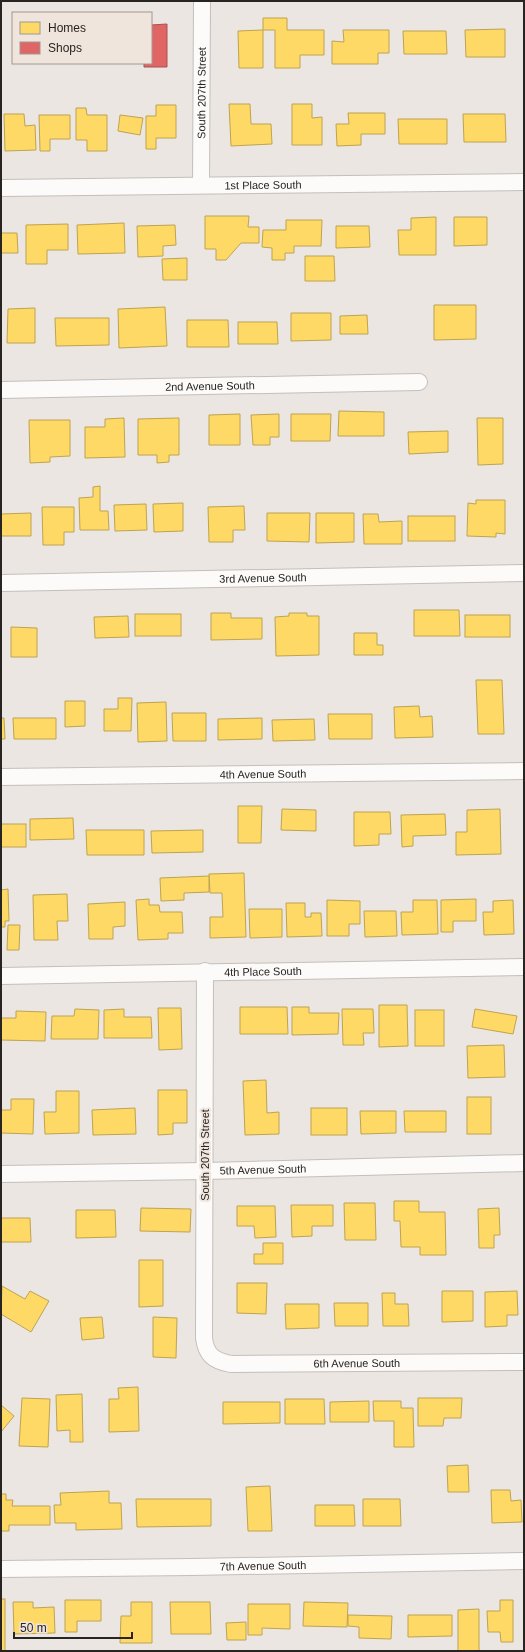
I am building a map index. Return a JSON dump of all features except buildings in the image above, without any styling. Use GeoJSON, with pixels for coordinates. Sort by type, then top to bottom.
{"type":"FeatureCollection","features":[{"type":"Feature","properties":{"kind":"street","name":"South 207th Street"},"geometry":{"type":"LineString","coordinates":[[201,185],[202,1]]}},
{"type":"Feature","properties":{"kind":"street","name":"1st Place South"},"geometry":{"type":"LineString","coordinates":[[1,188],[524,182]]}},
{"type":"Feature","properties":{"kind":"street","name":"2nd Avenue South"},"geometry":{"type":"LineString","coordinates":[[1,390],[419,382]]}},
{"type":"Feature","properties":{"kind":"street","name":"3rd Avenue South"},"geometry":{"type":"LineString","coordinates":[[1,583],[524,573]]}},
{"type":"Feature","properties":{"kind":"street","name":"4th Avenue South"},"geometry":{"type":"LineString","coordinates":[[1,777],[524,770]]}},
{"type":"Feature","properties":{"kind":"street","name":"4th Place South"},"geometry":{"type":"LineString","coordinates":[[1,976],[205,971],[524,967]]}},
{"type":"Feature","properties":{"kind":"street","name":"South 207th Street"},"geometry":{"type":"LineString","coordinates":[[204,1338],[205,971]]}},
{"type":"Feature","properties":{"kind":"street","name":"5th Avenue South"},"geometry":{"type":"LineString","coordinates":[[1,1174],[205,1171],[524,1163]]}},
{"type":"Feature","properties":{"kind":"street","name":"6th Avenue South"},"geometry":{"type":"LineString","coordinates":[[204,1338],[205,1347],[218,1361],[231,1364],[524,1362]]}},
{"type":"Feature","properties":{"kind":"street","name":"7th Avenue South"},"geometry":{"type":"LineString","coordinates":[[1,1568],[200,1567],[524,1561]]}}]}
